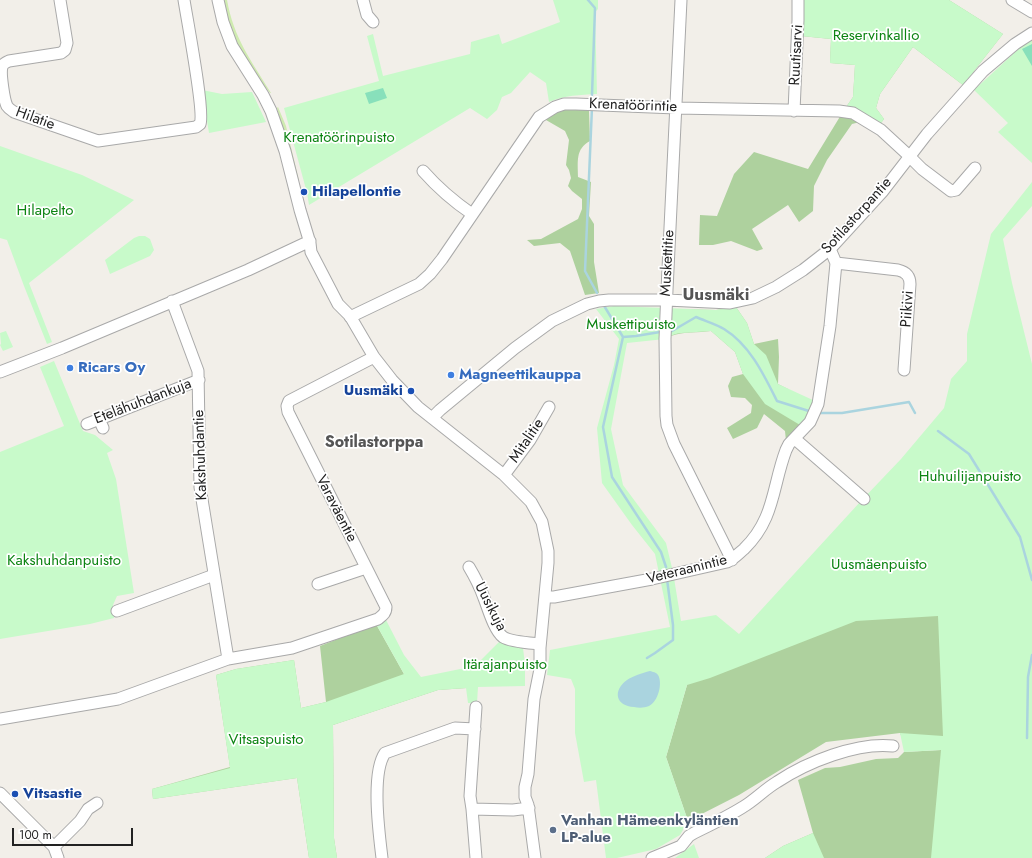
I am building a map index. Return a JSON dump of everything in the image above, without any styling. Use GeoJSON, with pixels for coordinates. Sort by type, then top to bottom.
{"type":"FeatureCollection","features":[{"type":"Feature","properties":{"kind":"street","name":"Hilatie"},"geometry":{"type":"LineString","coordinates":[[60,0],[67,44],[65,50],[61,53],[9,60],[4,64],[2,67],[2,74],[6,104],[9,109],[14,112],[98,141],[196,127],[201,122],[184,0]]}},
{"type":"Feature","properties":{"kind":"street"},"geometry":{"type":"LineString","coordinates":[[218,0],[223,22],[232,46],[263,95],[271,111],[285,151],[310,242],[311,252],[338,304],[350,316],[374,358],[406,396],[504,475],[531,502],[542,522],[548,551],[545,597],[540,646],[533,668],[532,688],[534,699],[528,774],[524,787],[535,858]]}},
{"type":"Feature","properties":{"kind":"street"},"geometry":{"type":"LineString","coordinates":[[363,0],[367,15],[373,22]]}},
{"type":"Feature","properties":{"kind":"street","name":"Muskettitie"},"geometry":{"type":"LineString","coordinates":[[681,0],[667,300],[665,393],[667,425],[674,444],[732,560]]}},
{"type":"Feature","properties":{"kind":"street","name":"Ruutisarvi"},"geometry":{"type":"LineString","coordinates":[[794,111],[798,0]]}},
{"type":"Feature","properties":{"kind":"street"},"geometry":{"type":"LineString","coordinates":[[1012,0],[1032,12]]}},
{"type":"Feature","properties":{"kind":"street","name":"Sotilastorpantie"},"geometry":{"type":"LineString","coordinates":[[432,418],[515,348],[552,321],[586,304],[605,300],[667,300],[730,303],[753,298],[776,287],[803,270],[830,250],[883,191],[909,156],[983,71],[1015,44],[1032,33]]}},
{"type":"Feature","properties":{"kind":"street","name":"Krenatöörintie"},"geometry":{"type":"LineString","coordinates":[[350,316],[397,295],[425,279],[442,259],[539,117],[555,107],[564,104],[838,111],[853,113],[881,130],[922,169],[951,191],[956,190],[975,168]]}},
{"type":"Feature","properties":{"kind":"street"},"geometry":{"type":"LineString","coordinates":[[423,171],[438,189],[472,214]]}},
{"type":"Feature","properties":{"kind":"street"},"geometry":{"type":"LineString","coordinates":[[0,372],[62,348],[248,270],[310,242]]}},
{"type":"Feature","properties":{"kind":"street"},"geometry":{"type":"LineString","coordinates":[[830,250],[836,262]]}},
{"type":"Feature","properties":{"kind":"street","name":"Piikivi"},"geometry":{"type":"LineString","coordinates":[[836,262],[904,271],[908,275],[910,284],[904,370]]}},
{"type":"Feature","properties":{"kind":"street","name":"Veteraanintie"},"geometry":{"type":"LineString","coordinates":[[545,597],[554,597],[706,568],[732,560],[751,542],[765,522],[772,503],[784,456],[789,444],[810,422],[817,409],[830,326],[836,262]]}},
{"type":"Feature","properties":{"kind":"street","name":"Kakshuhdantie"},"geometry":{"type":"LineString","coordinates":[[172,301],[197,368],[199,380],[200,488],[228,659]]}},
{"type":"Feature","properties":{"kind":"street","name":"Varaväentie"},"geometry":{"type":"LineString","coordinates":[[228,659],[292,648],[382,616],[386,612],[386,607],[288,412],[287,406],[289,401],[374,358]]}},
{"type":"Feature","properties":{"kind":"street","name":"Etelähuhdankuja"},"geometry":{"type":"LineString","coordinates":[[87,424],[101,424],[199,380]]}},
{"type":"Feature","properties":{"kind":"street","name":"Mitalitie"},"geometry":{"type":"LineString","coordinates":[[504,475],[530,440],[549,407]]}},
{"type":"Feature","properties":{"kind":"street"},"geometry":{"type":"LineString","coordinates":[[795,439],[864,499]]}},
{"type":"Feature","properties":{"kind":"street","name":"Uusikuja"},"geometry":{"type":"LineString","coordinates":[[469,567],[493,621],[503,637],[540,646]]}},
{"type":"Feature","properties":{"kind":"street"},"geometry":{"type":"LineString","coordinates":[[318,584],[366,568]]}},
{"type":"Feature","properties":{"kind":"street"},"geometry":{"type":"LineString","coordinates":[[123,605],[214,575]]}},
{"type":"Feature","properties":{"kind":"street"},"geometry":{"type":"LineString","coordinates":[[0,719],[118,699],[228,659]]}},
{"type":"Feature","properties":{"kind":"street"},"geometry":{"type":"LineString","coordinates":[[476,706],[470,796],[476,858]]}},
{"type":"Feature","properties":{"kind":"street"},"geometry":{"type":"LineString","coordinates":[[382,858],[377,802],[380,762],[385,753],[455,728],[475,729]]}},
{"type":"Feature","properties":{"kind":"street"},"geometry":{"type":"LineString","coordinates":[[652,858],[681,846],[689,836],[742,808],[776,782],[813,763],[860,748],[881,745],[893,746]]}},
{"type":"Feature","properties":{"kind":"street"},"geometry":{"type":"LineString","coordinates":[[0,792],[54,847],[58,858]]}},
{"type":"Feature","properties":{"kind":"street"},"geometry":{"type":"LineString","coordinates":[[54,847],[80,821],[88,809],[97,802]]}},
{"type":"Feature","properties":{"kind":"street"},"geometry":{"type":"LineString","coordinates":[[472,809],[513,810],[528,807]]}},
{"type":"Feature","properties":{"kind":"green space"},"geometry":{"type":"Polygon","coordinates":[[[223,0],[227,0],[234,26],[244,49],[271,93],[259,79],[232,35],[223,0]]]}},
{"type":"Feature","properties":{"kind":"green space","name":"Krenatöörinpuisto"},"geometry":{"type":"Polygon","coordinates":[[[553,0],[598,0],[598,9],[595,12],[597,94],[567,97],[549,102],[546,83],[530,72],[511,93],[502,97],[497,110],[487,119],[470,108],[309,205],[284,108],[379,81],[367,36],[373,34],[383,76],[470,54],[471,42],[499,34],[502,44],[560,22],[553,0]]]}},
{"type":"Feature","properties":{"kind":"green space","name":"Reservinkallio"},"geometry":{"type":"Polygon","coordinates":[[[804,0],[949,0],[1003,34],[963,85],[913,47],[880,94],[876,108],[884,119],[881,123],[868,120],[852,124],[827,160],[814,186],[813,211],[799,222],[788,205],[752,229],[763,249],[757,251],[731,241],[713,245],[699,245],[700,215],[717,216],[734,174],[754,152],[808,169],[853,97],[855,65],[830,63],[831,39],[801,36],[804,0]]]}},
{"type":"Feature","properties":{"kind":"green space","name":"Reservinkallio"},"geometry":{"type":"Polygon","coordinates":[[[804,0],[949,0],[1003,34],[963,85],[913,47],[880,94],[876,108],[884,119],[881,123],[868,120],[844,110],[853,97],[855,65],[830,63],[831,39],[801,36],[804,0]]]}},
{"type":"Feature","properties":{"kind":"green space"},"geometry":{"type":"Polygon","coordinates":[[[1032,39],[1032,163],[998,132],[1008,123],[974,90],[1024,44],[1032,39]]]}},
{"type":"Feature","properties":{"kind":"green space"},"geometry":{"type":"Polygon","coordinates":[[[1032,44],[1032,66],[1022,49],[1032,44]]]}},
{"type":"Feature","properties":{"kind":"green space"},"geometry":{"type":"Polygon","coordinates":[[[383,88],[387,98],[369,104],[365,93],[383,88]]]}},
{"type":"Feature","properties":{"kind":"green space"},"geometry":{"type":"Polygon","coordinates":[[[202,90],[222,94],[252,92],[266,122],[209,133],[202,90]]]}},
{"type":"Feature","properties":{"kind":"green space"},"geometry":{"type":"Polygon","coordinates":[[[278,107],[286,126],[299,181],[297,181],[277,108],[278,107]]]}},
{"type":"Feature","properties":{"kind":"green space"},"geometry":{"type":"Polygon","coordinates":[[[561,108],[589,110],[590,141],[585,144],[578,156],[578,177],[591,182],[589,216],[594,224],[594,262],[599,293],[585,295],[570,251],[560,243],[534,246],[527,240],[541,239],[578,219],[582,209],[582,199],[568,186],[571,178],[566,165],[569,140],[565,131],[546,120],[545,117],[561,108]]]}},
{"type":"Feature","properties":{"kind":"green space","name":"Hilapelto"},"geometry":{"type":"Polygon","coordinates":[[[0,146],[82,175],[134,200],[29,283],[52,342],[47,344],[7,240],[0,238],[0,146]]]}},
{"type":"Feature","properties":{"kind":"green space"},"geometry":{"type":"Polygon","coordinates":[[[1032,182],[1032,206],[1003,239],[1032,364],[1032,858],[931,858],[941,750],[904,752],[900,733],[943,736],[938,616],[856,621],[710,678],[687,685],[666,757],[688,821],[680,835],[656,849],[617,858],[606,858],[596,780],[584,782],[575,733],[575,689],[571,679],[547,675],[550,650],[670,627],[655,554],[602,483],[597,428],[614,365],[619,339],[596,309],[614,306],[716,310],[736,307],[747,323],[754,344],[766,355],[778,384],[815,401],[813,410],[800,425],[765,404],[743,374],[735,352],[711,331],[679,333],[670,336],[666,335],[665,339],[627,343],[611,429],[623,485],[666,543],[673,572],[681,621],[716,615],[739,634],[901,459],[944,408],[951,379],[967,361],[967,334],[991,234],[1032,182]]]}},
{"type":"Feature","properties":{"kind":"green space"},"geometry":{"type":"Polygon","coordinates":[[[145,236],[150,239],[154,250],[150,256],[110,274],[105,260],[134,238],[145,236]]]}},
{"type":"Feature","properties":{"kind":"green space"},"geometry":{"type":"Polygon","coordinates":[[[736,307],[747,323],[754,344],[778,339],[778,384],[788,389],[813,410],[786,441],[785,431],[764,414],[757,428],[733,439],[727,428],[751,413],[752,405],[745,398],[731,397],[728,386],[732,377],[743,374],[735,352],[711,331],[676,334],[671,336],[673,312],[677,309],[716,310],[736,307]]]}},
{"type":"Feature","properties":{"kind":"green space"},"geometry":{"type":"Polygon","coordinates":[[[6,331],[13,347],[3,351],[0,345],[0,333],[6,331]]]}},
{"type":"Feature","properties":{"kind":"green space","name":"Kakshuhdanpuisto"},"geometry":{"type":"Polygon","coordinates":[[[54,361],[83,431],[95,435],[113,450],[107,453],[116,479],[134,593],[117,596],[113,605],[114,618],[90,624],[0,639],[0,452],[64,426],[40,367],[54,361]]]}},
{"type":"Feature","properties":{"kind":"green space"},"geometry":{"type":"Polygon","coordinates":[[[937,540],[966,743],[902,738],[900,733],[826,742],[739,795],[688,821],[666,757],[687,685],[681,666],[937,540]]]}},
{"type":"Feature","properties":{"kind":"green space"},"geometry":{"type":"Polygon","coordinates":[[[386,620],[404,655],[421,677],[475,666],[499,642],[523,648],[525,686],[478,687],[477,703],[468,703],[466,688],[438,690],[333,725],[334,838],[337,858],[309,858],[297,778],[153,799],[152,789],[230,768],[216,675],[236,669],[294,660],[301,708],[326,702],[404,674],[376,624],[386,620]]]}},
{"type":"Feature","properties":{"kind":"green space","name":"Vitsaspuisto"},"geometry":{"type":"Polygon","coordinates":[[[376,624],[404,674],[467,688],[438,690],[333,725],[334,838],[337,858],[309,858],[297,778],[153,799],[152,789],[230,767],[216,675],[236,669],[294,660],[301,708],[326,702],[320,646],[376,624]]]}},
{"type":"Feature","properties":{"kind":"green space"},"geometry":{"type":"Polygon","coordinates":[[[941,750],[988,858],[765,858],[783,846],[813,833],[798,780],[825,768],[840,767],[876,759],[898,758],[904,752],[941,750]]]}},
{"type":"Feature","properties":{"kind":"green space"},"geometry":{"type":"Polygon","coordinates":[[[813,833],[824,858],[765,858],[783,846],[813,833]]]}},
{"type":"Feature","properties":{"kind":"green space"},"geometry":{"type":"Polygon","coordinates":[[[694,844],[699,858],[675,858],[694,844]]]}},
{"type":"Feature","properties":{"kind":"water"},"geometry":{"type":"Polygon","coordinates":[[[650,671],[658,675],[660,683],[659,692],[655,701],[649,706],[638,708],[623,704],[618,697],[619,689],[622,684],[632,677],[650,671]]]}},
{"type":"Feature","properties":{"kind":"waterway"},"geometry":{"type":"LineString","coordinates":[[588,0],[595,8],[592,95]]}},
{"type":"Feature","properties":{"kind":"waterway"},"geometry":{"type":"LineString","coordinates":[[592,107],[585,271],[597,293]]}},
{"type":"Feature","properties":{"kind":"waterway"},"geometry":{"type":"LineString","coordinates":[[603,304],[623,337],[660,332]]}},
{"type":"Feature","properties":{"kind":"waterway"},"geometry":{"type":"LineString","coordinates":[[672,331],[696,317],[724,329],[741,343],[749,352],[777,401],[812,412]]}},
{"type":"Feature","properties":{"kind":"waterway"},"geometry":{"type":"LineString","coordinates":[[623,337],[603,427],[612,477],[661,552],[666,567]]}},
{"type":"Feature","properties":{"kind":"waterway"},"geometry":{"type":"LineString","coordinates":[[817,413],[842,413],[909,402],[915,413]]}},
{"type":"Feature","properties":{"kind":"waterway"},"geometry":{"type":"LineString","coordinates":[[938,431],[969,454],[1020,537],[1032,580]]}},
{"type":"Feature","properties":{"kind":"waterway"},"geometry":{"type":"LineString","coordinates":[[647,658],[673,640],[673,625],[667,579]]}},
{"type":"Feature","properties":{"kind":"waterway"},"geometry":{"type":"LineString","coordinates":[[1027,738],[1028,677],[1032,655]]}},
{"type":"Feature","properties":{"kind":"place","name":"Hilapellontie"},"geometry":{"type":"Point","coordinates":[304,192]}},
{"type":"Feature","properties":{"kind":"place","name":"Ricars Oy"},"geometry":{"type":"Point","coordinates":[70,368]}},
{"type":"Feature","properties":{"kind":"place","name":"Magneettikauppa"},"geometry":{"type":"Point","coordinates":[451,375]}},
{"type":"Feature","properties":{"kind":"place","name":"Uusmäki"},"geometry":{"type":"Point","coordinates":[411,391]}},
{"type":"Feature","properties":{"kind":"place","name":"Vitsastie"},"geometry":{"type":"Point","coordinates":[15,794]}},
{"type":"Feature","properties":{"kind":"place","name":"Vanhan Hämeenkyläntien LP-alue"},"geometry":{"type":"Point","coordinates":[553,830]}},
{"type":"Feature","properties":{"kind":"district","name":"Uusmäki"},"geometry":{"type":"Point","coordinates":[716,296]}},
{"type":"Feature","properties":{"kind":"district","name":"Sotilastorppa"},"geometry":{"type":"Point","coordinates":[374,443]}},
{"type":"Feature","properties":{"kind":"park label","name":"Muskettipuisto"},"geometry":{"type":"Point","coordinates":[631,325]}},
{"type":"Feature","properties":{"kind":"park label","name":"Huhuilijanpuisto"},"geometry":{"type":"Point","coordinates":[970,477]}},
{"type":"Feature","properties":{"kind":"park label","name":"Uusmäenpuisto"},"geometry":{"type":"Point","coordinates":[879,565]}},
{"type":"Feature","properties":{"kind":"park label","name":"Itärajanpuisto"},"geometry":{"type":"Point","coordinates":[505,665]}}]}
